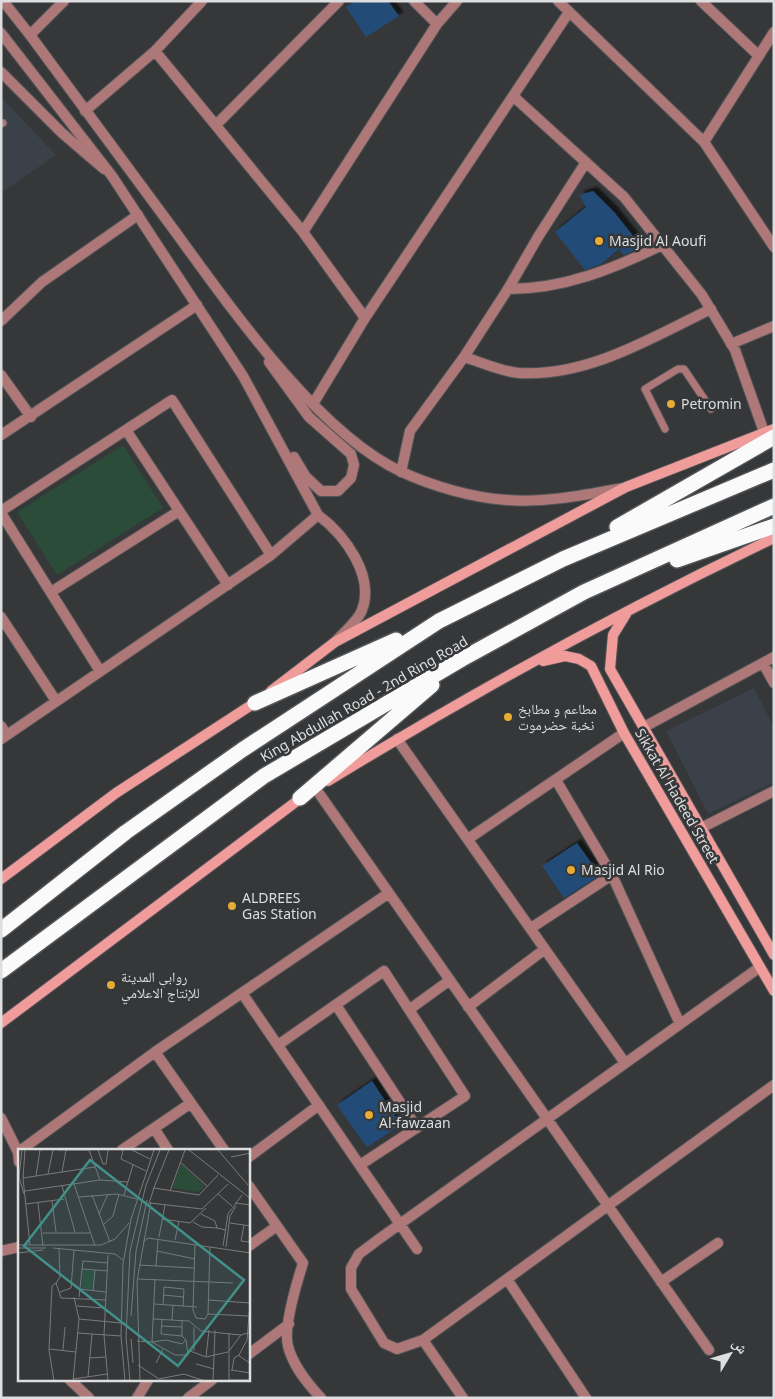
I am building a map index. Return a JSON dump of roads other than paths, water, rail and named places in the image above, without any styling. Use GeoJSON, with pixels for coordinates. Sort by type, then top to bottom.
{"type":"FeatureCollection","features":[{"type":"Feature","properties":{"kind":"highway"},"geometry":{"type":"LineString","coordinates":[[563,559],[771,433]]}},
{"type":"Feature","properties":{"kind":"highway","name":"King Abdullah Road - 2nd Ring Road"},"geometry":{"type":"LineString","coordinates":[[1,930],[126,832],[242,750],[439,621],[563,559],[774,470]]}},
{"type":"Feature","properties":{"kind":"highway","name":"King Abdullah Road - 2nd Ring Road"},"geometry":{"type":"LineString","coordinates":[[1,971],[28,949],[264,776],[462,659],[584,592],[774,506]]}},
{"type":"Feature","properties":{"kind":"highway"},"geometry":{"type":"LineString","coordinates":[[584,592],[774,526]]}},
{"type":"Feature","properties":{"kind":"highway"},"geometry":{"type":"LineString","coordinates":[[255,703],[439,621]]}},
{"type":"Feature","properties":{"kind":"highway"},"geometry":{"type":"LineString","coordinates":[[300,798],[462,659]]}},
{"type":"Feature","properties":{"kind":"main road"},"geometry":{"type":"LineString","coordinates":[[1,879],[116,793],[255,703],[335,642],[626,487],[771,433]]}},
{"type":"Feature","properties":{"kind":"main road"},"geometry":{"type":"LineString","coordinates":[[1,1022],[300,798],[397,739],[532,663],[706,570],[774,538]]}},
{"type":"Feature","properties":{"kind":"main road"},"geometry":{"type":"LineString","coordinates":[[598,677],[610,669],[613,635],[626,614]]}},
{"type":"Feature","properties":{"kind":"main road","name":"Sikkat Al Hadeed Street"},"geometry":{"type":"LineString","coordinates":[[532,663],[565,656],[579,659],[591,666],[624,733],[774,991]]}},
{"type":"Feature","properties":{"kind":"main road","name":"Sikkat Al Hadeed Street"},"geometry":{"type":"LineString","coordinates":[[610,669],[774,955]]}},
{"type":"Feature","properties":{"kind":"street"},"geometry":{"type":"LineString","coordinates":[[3,1],[243,320],[313,404],[376,459],[401,472],[438,487],[506,500],[566,498],[626,487]]}},
{"type":"Feature","properties":{"kind":"street"},"geometry":{"type":"LineString","coordinates":[[30,35],[64,1]]}},
{"type":"Feature","properties":{"kind":"street"},"geometry":{"type":"LineString","coordinates":[[85,111],[155,51],[202,1]]}},
{"type":"Feature","properties":{"kind":"street"},"geometry":{"type":"LineString","coordinates":[[217,124],[339,1]]}},
{"type":"Feature","properties":{"kind":"street"},"geometry":{"type":"LineString","coordinates":[[414,1],[437,24]]}},
{"type":"Feature","properties":{"kind":"street"},"geometry":{"type":"LineString","coordinates":[[303,232],[437,24],[458,1]]}},
{"type":"Feature","properties":{"kind":"street"},"geometry":{"type":"LineString","coordinates":[[558,1],[704,142],[774,247]]}},
{"type":"Feature","properties":{"kind":"street"},"geometry":{"type":"LineString","coordinates":[[700,1],[759,56]]}},
{"type":"Feature","properties":{"kind":"street"},"geometry":{"type":"LineString","coordinates":[[313,404],[365,318],[569,12]]}},
{"type":"Feature","properties":{"kind":"street"},"geometry":{"type":"LineString","coordinates":[[704,142],[774,32]]}},
{"type":"Feature","properties":{"kind":"street"},"geometry":{"type":"LineString","coordinates":[[1,33],[112,176],[243,376],[306,477],[322,491],[338,491],[351,478],[354,465],[351,454],[309,417],[285,387],[243,320]]}},
{"type":"Feature","properties":{"kind":"street"},"geometry":{"type":"LineString","coordinates":[[155,51],[217,124],[303,232],[365,318]]}},
{"type":"Feature","properties":{"kind":"street"},"geometry":{"type":"LineString","coordinates":[[1,72],[62,134],[112,176]]}},
{"type":"Feature","properties":{"kind":"street"},"geometry":{"type":"LineString","coordinates":[[513,96],[624,197],[711,309],[731,344],[771,433]]}},
{"type":"Feature","properties":{"kind":"street"},"geometry":{"type":"LineString","coordinates":[[401,472],[410,431],[464,357],[586,162]]}},
{"type":"Feature","properties":{"kind":"street"},"geometry":{"type":"LineString","coordinates":[[1,320],[42,282],[138,215]]}},
{"type":"Feature","properties":{"kind":"street"},"geometry":{"type":"LineString","coordinates":[[508,289],[530,289],[570,283],[621,265],[662,245]]}},
{"type":"Feature","properties":{"kind":"street"},"geometry":{"type":"LineString","coordinates":[[1,435],[31,417],[197,305]]}},
{"type":"Feature","properties":{"kind":"street"},"geometry":{"type":"LineString","coordinates":[[464,357],[518,373],[557,371],[616,355],[711,309]]}},
{"type":"Feature","properties":{"kind":"street"},"geometry":{"type":"LineString","coordinates":[[731,344],[774,326]]}},
{"type":"Feature","properties":{"kind":"street"},"geometry":{"type":"LineString","coordinates":[[1,375],[31,417]]}},
{"type":"Feature","properties":{"kind":"street"},"geometry":{"type":"LineString","coordinates":[[243,376],[318,516],[334,527],[354,552],[366,591],[361,612],[335,642]]}},
{"type":"Feature","properties":{"kind":"street"},"geometry":{"type":"LineString","coordinates":[[100,671],[1,512],[172,400],[271,555]]}},
{"type":"Feature","properties":{"kind":"street"},"geometry":{"type":"LineString","coordinates":[[126,430],[228,585]]}},
{"type":"Feature","properties":{"kind":"street"},"geometry":{"type":"LineString","coordinates":[[51,592],[179,511]]}},
{"type":"Feature","properties":{"kind":"street"},"geometry":{"type":"LineString","coordinates":[[3,733],[56,701],[228,585],[271,555],[318,516]]}},
{"type":"Feature","properties":{"kind":"street"},"geometry":{"type":"LineString","coordinates":[[1,617],[56,701]]}},
{"type":"Feature","properties":{"kind":"street"},"geometry":{"type":"LineString","coordinates":[[644,727],[774,657]]}},
{"type":"Feature","properties":{"kind":"street"},"geometry":{"type":"LineString","coordinates":[[763,663],[774,683]]}},
{"type":"Feature","properties":{"kind":"street"},"geometry":{"type":"LineString","coordinates":[[468,839],[624,733]]}},
{"type":"Feature","properties":{"kind":"street"},"geometry":{"type":"LineString","coordinates":[[397,739],[625,1063]]}},
{"type":"Feature","properties":{"kind":"street"},"geometry":{"type":"LineString","coordinates":[[556,780],[612,875],[680,1024]]}},
{"type":"Feature","properties":{"kind":"street"},"geometry":{"type":"LineString","coordinates":[[316,789],[709,1350]]}},
{"type":"Feature","properties":{"kind":"street"},"geometry":{"type":"LineString","coordinates":[[701,828],[774,791]]}},
{"type":"Feature","properties":{"kind":"street"},"geometry":{"type":"LineString","coordinates":[[531,928],[612,875]]}},
{"type":"Feature","properties":{"kind":"street"},"geometry":{"type":"LineString","coordinates":[[26,1149],[155,1052],[389,893]]}},
{"type":"Feature","properties":{"kind":"street"},"geometry":{"type":"LineString","coordinates":[[468,1007],[545,949]]}},
{"type":"Feature","properties":{"kind":"street"},"geometry":{"type":"LineString","coordinates":[[760,967],[360,1254],[351,1268],[350,1289],[384,1343],[397,1349],[423,1340],[774,1084]]}},
{"type":"Feature","properties":{"kind":"street"},"geometry":{"type":"LineString","coordinates":[[278,1045],[384,971],[465,1096],[360,1164]]}},
{"type":"Feature","properties":{"kind":"street"},"geometry":{"type":"LineString","coordinates":[[410,1009],[450,980]]}},
{"type":"Feature","properties":{"kind":"street"},"geometry":{"type":"LineString","coordinates":[[242,993],[417,1249]]}},
{"type":"Feature","properties":{"kind":"street"},"geometry":{"type":"LineString","coordinates":[[336,1005],[417,1128]]}},
{"type":"Feature","properties":{"kind":"street"},"geometry":{"type":"LineString","coordinates":[[155,1052],[223,1149]]}},
{"type":"Feature","properties":{"kind":"street"},"geometry":{"type":"LineString","coordinates":[[123,1149],[191,1103]]}},
{"type":"Feature","properties":{"kind":"street"},"geometry":{"type":"LineString","coordinates":[[250,1156],[319,1105]]}},
{"type":"Feature","properties":{"kind":"street"},"geometry":{"type":"LineString","coordinates":[[1,1118],[18,1152]]}},
{"type":"Feature","properties":{"kind":"street"},"geometry":{"type":"LineString","coordinates":[[154,1128],[167,1149]]}},
{"type":"Feature","properties":{"kind":"street"},"geometry":{"type":"LineString","coordinates":[[250,1187],[303,1263],[291,1306],[288,1345],[303,1378],[320,1398]]}},
{"type":"Feature","properties":{"kind":"street"},"geometry":{"type":"LineString","coordinates":[[250,1245],[277,1226]]}},
{"type":"Feature","properties":{"kind":"street"},"geometry":{"type":"LineString","coordinates":[[661,1282],[718,1242]]}},
{"type":"Feature","properties":{"kind":"street"},"geometry":{"type":"LineString","coordinates":[[1,1251],[18,1247]]}},
{"type":"Feature","properties":{"kind":"street"},"geometry":{"type":"LineString","coordinates":[[507,1279],[586,1398]]}},
{"type":"Feature","properties":{"kind":"street"},"geometry":{"type":"LineString","coordinates":[[250,1353],[289,1324]]}},
{"type":"Feature","properties":{"kind":"street"},"geometry":{"type":"LineString","coordinates":[[423,1340],[463,1398]]}},
{"type":"Feature","properties":{"kind":"street"},"geometry":{"type":"LineString","coordinates":[[72,1382],[88,1398]]}},
{"type":"Feature","properties":{"kind":"street"},"geometry":{"type":"LineString","coordinates":[[137,1398],[147,1382]]}},
{"type":"Feature","properties":{"kind":"street"},"geometry":{"type":"LineString","coordinates":[[188,1398],[209,1382]]}},
{"type":"Feature","properties":{"kind":"lane"},"geometry":{"type":"LineString","coordinates":[[665,429],[645,389],[678,369],[684,369],[711,409]]}},
{"type":"Feature","properties":{"kind":"place","name":"Masjid Al Aoufi"},"geometry":{"type":"Point","coordinates":[599,241]}},
{"type":"Feature","properties":{"kind":"place","name":"Petromin"},"geometry":{"type":"Point","coordinates":[671,404]}},
{"type":"Feature","properties":{"kind":"place","name":"مطاعم و مطابخ نخبة حضرموت"},"geometry":{"type":"Point","coordinates":[508,717]}},
{"type":"Feature","properties":{"kind":"place","name":"Masjid Al Rio"},"geometry":{"type":"Point","coordinates":[571,870]}},
{"type":"Feature","properties":{"kind":"place","name":"ALDREES Gas Station"},"geometry":{"type":"Point","coordinates":[232,906]}},
{"type":"Feature","properties":{"kind":"place","name":"روابي المدينة للإنتاج الاعلامي"},"geometry":{"type":"Point","coordinates":[111,985]}},
{"type":"Feature","properties":{"kind":"place","name":"Masjid Al-fawzaan"},"geometry":{"type":"Point","coordinates":[369,1115]}}]}
